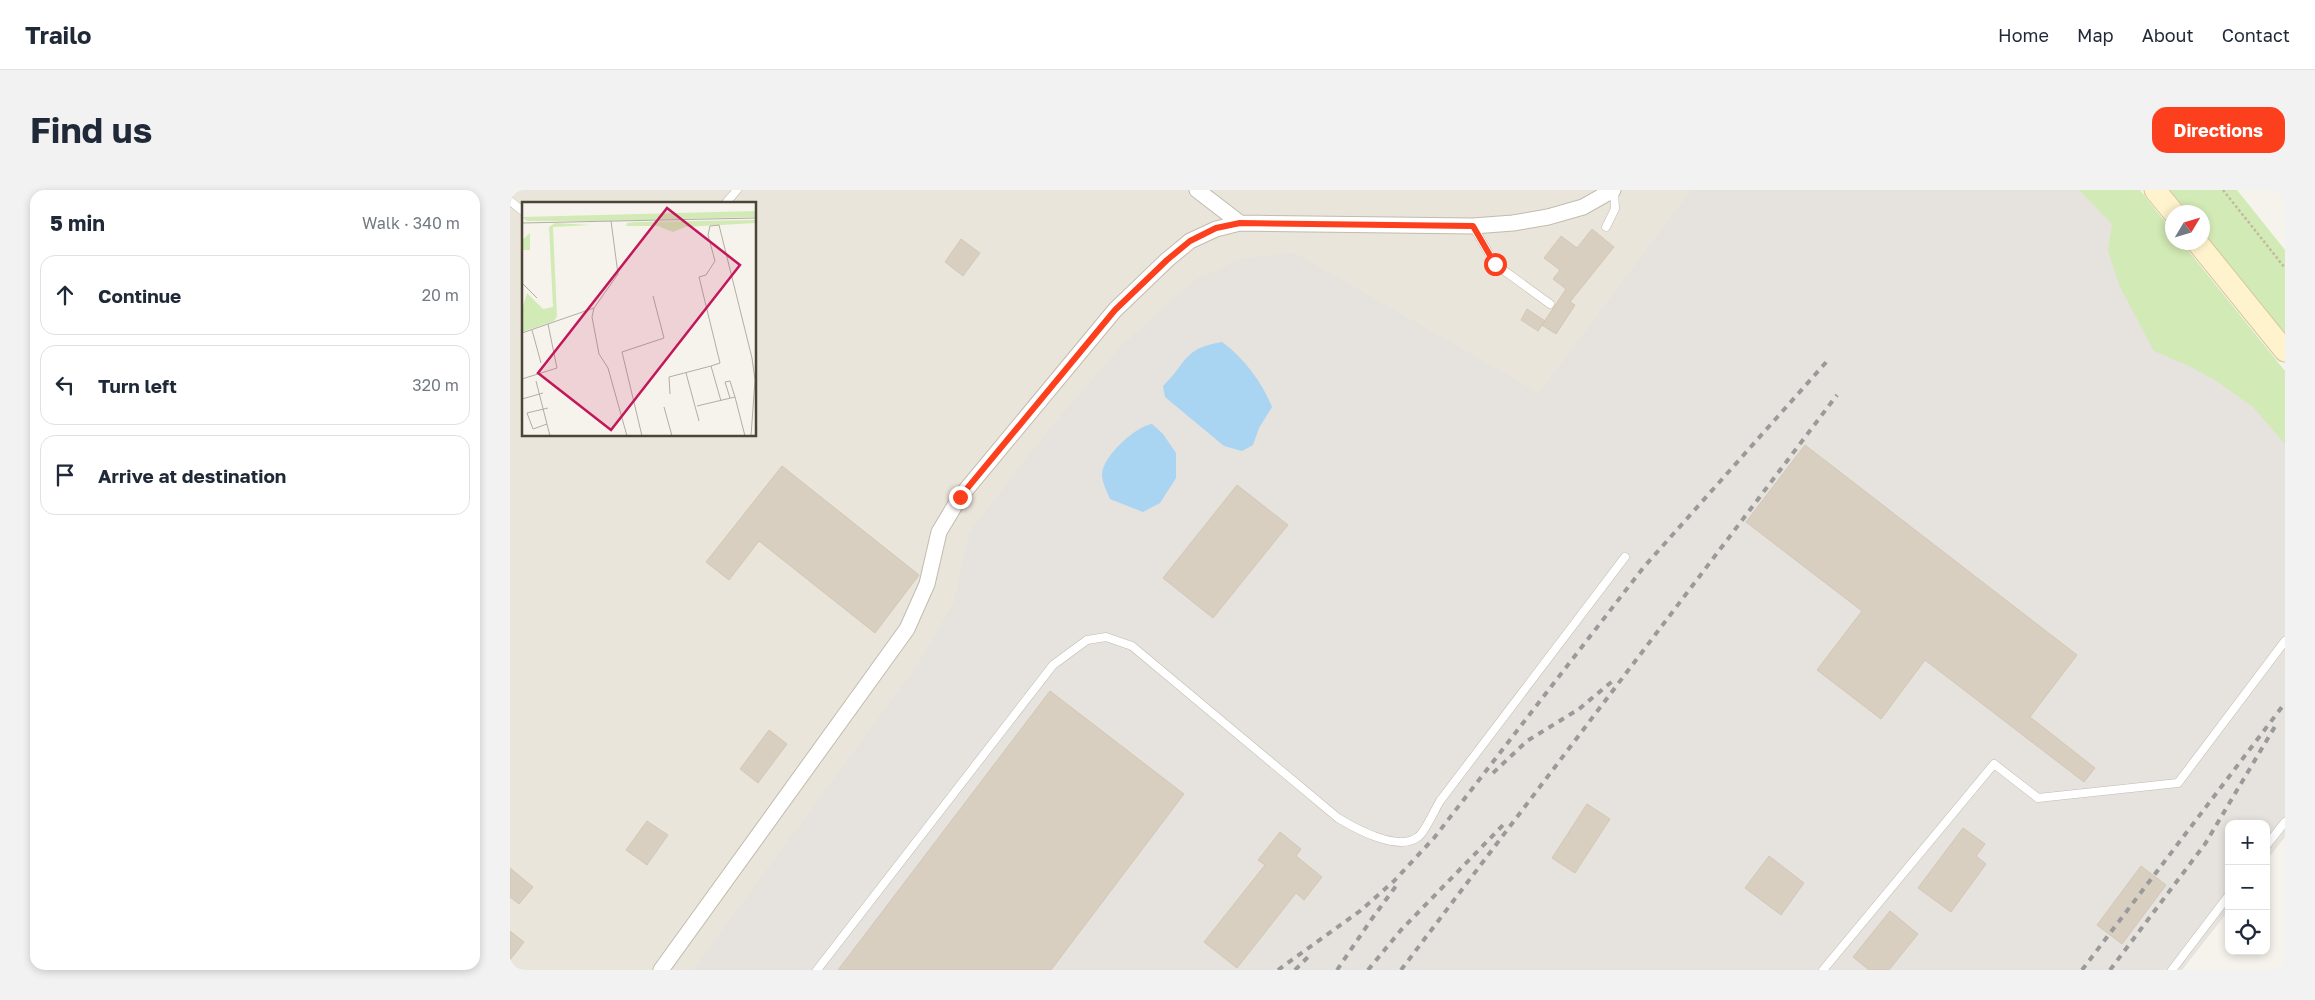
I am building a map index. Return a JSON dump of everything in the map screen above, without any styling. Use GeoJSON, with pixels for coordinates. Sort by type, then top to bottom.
{"type":"FeatureCollection","features":[{"type":"Feature","properties":{"kind":"street"},"geometry":{"type":"LineString","coordinates":[[1198,190],[1240,223]]}},
{"type":"Feature","properties":{"kind":"street"},"geometry":{"type":"LineString","coordinates":[[661,970],[906,629],[927,584],[940,532],[960,497],[1121,304],[1190,241],[1216,228],[1240,223],[1473,226],[1548,217],[1583,207],[1614,190]]}},
{"type":"Feature","properties":{"kind":"street"},"geometry":{"type":"LineString","coordinates":[[2155,190],[2167,205]]}},
{"type":"Feature","properties":{"kind":"street"},"geometry":{"type":"LineString","coordinates":[[2203,250],[2285,351]]}},
{"type":"Feature","properties":{"kind":"lane"},"geometry":{"type":"LineString","coordinates":[[727,202],[737,190]]}},
{"type":"Feature","properties":{"kind":"lane"},"geometry":{"type":"LineString","coordinates":[[1606,227],[1614,209],[1614,190]]}},
{"type":"Feature","properties":{"kind":"lane"},"geometry":{"type":"LineString","coordinates":[[510,201],[522,210]]}},
{"type":"Feature","properties":{"kind":"lane"},"geometry":{"type":"LineString","coordinates":[[1473,226],[1495,264],[1550,304]]}},
{"type":"Feature","properties":{"kind":"lane"},"geometry":{"type":"LineString","coordinates":[[817,970],[1053,665],[1087,640],[1106,637],[1132,646],[1338,818],[1358,830],[1400,844],[1418,837],[1440,801],[1625,557]]}},
{"type":"Feature","properties":{"kind":"lane"},"geometry":{"type":"LineString","coordinates":[[1824,970],[1994,764],[2038,798],[2178,783],[2285,641]]}},
{"type":"Feature","properties":{"kind":"lane"},"geometry":{"type":"LineString","coordinates":[[2270,841],[2285,822]]}},
{"type":"Feature","properties":{"kind":"lane"},"geometry":{"type":"LineString","coordinates":[[2172,970],[2225,900]]}},
{"type":"Feature","properties":{"kind":"path"},"geometry":{"type":"LineString","coordinates":[[2223,190],[2285,268]]}},
{"type":"Feature","properties":{"kind":"shaded area"},"geometry":{"type":"Polygon","coordinates":[[[510,190],[2120,190],[2228,820],[2225,820],[2225,829],[2117,970],[510,970],[510,190]]]}},
{"type":"Feature","properties":{"kind":"shaded area"},"geometry":{"type":"Polygon","coordinates":[[[1691,190],[2127,190],[2165,236],[2165,250],[2177,250],[2285,381],[2285,837],[2270,856],[2270,820],[2225,820],[2225,915],[2182,970],[693,970],[916,667],[954,602],[969,533],[1045,434],[1121,346],[1194,280],[1243,258],[1295,253],[1539,393],[1691,190]]]}},
{"type":"Feature","properties":{"kind":"green space"},"geometry":{"type":"Polygon","coordinates":[[[2079,190],[2140,190],[2165,222],[2165,250],[2188,250],[2285,371],[2285,444],[2253,407],[2215,380],[2187,365],[2154,351],[2120,287],[2108,251],[2112,224],[2079,190]]]}},
{"type":"Feature","properties":{"kind":"green space"},"geometry":{"type":"Polygon","coordinates":[[[2158,190],[2237,190],[2285,250],[2285,342],[2209,250],[2210,205],[2171,205],[2158,190]]]}},
{"type":"Feature","properties":{"kind":"water"},"geometry":{"type":"Polygon","coordinates":[[[1222,342],[1238,355],[1252,371],[1272,407],[1259,428],[1253,445],[1242,451],[1224,446],[1165,397],[1163,386],[1187,357],[1200,348],[1222,342]]]}},
{"type":"Feature","properties":{"kind":"water"},"geometry":{"type":"Polygon","coordinates":[[[1152,424],[1163,434],[1176,453],[1176,478],[1160,503],[1143,512],[1110,499],[1102,474],[1108,459],[1121,443],[1138,430],[1152,424]]]}},
{"type":"Feature","properties":{"kind":"building"},"geometry":{"type":"Polygon","coordinates":[[[1592,229],[1614,247],[1570,302],[1575,305],[1556,334],[1542,325],[1566,289],[1553,279],[1560,270],[1544,258],[1561,236],[1577,248],[1592,229]]]}},
{"type":"Feature","properties":{"kind":"building"},"geometry":{"type":"Polygon","coordinates":[[[961,239],[980,253],[963,276],[945,262],[961,239]]]}},
{"type":"Feature","properties":{"kind":"building"},"geometry":{"type":"Polygon","coordinates":[[[1527,309],[1545,321],[1538,331],[1521,320],[1527,309]]]}},
{"type":"Feature","properties":{"kind":"building"},"geometry":{"type":"Polygon","coordinates":[[[1805,445],[2077,655],[2030,717],[2095,768],[2084,782],[1925,660],[1881,719],[1817,670],[1862,611],[1746,522],[1805,445]]]}},
{"type":"Feature","properties":{"kind":"building"},"geometry":{"type":"Polygon","coordinates":[[[782,466],[919,575],[875,633],[759,541],[729,580],[706,562],[782,466]]]}},
{"type":"Feature","properties":{"kind":"building"},"geometry":{"type":"Polygon","coordinates":[[[1237,485],[1288,525],[1213,618],[1163,578],[1237,485]]]}},
{"type":"Feature","properties":{"kind":"building"},"geometry":{"type":"Polygon","coordinates":[[[1050,691],[1184,794],[1051,970],[838,970],[1050,691]]]}},
{"type":"Feature","properties":{"kind":"building"},"geometry":{"type":"Polygon","coordinates":[[[769,730],[787,744],[758,783],[740,769],[769,730]]]}},
{"type":"Feature","properties":{"kind":"building"},"geometry":{"type":"Polygon","coordinates":[[[1587,804],[1610,819],[1575,873],[1552,858],[1587,804]]]}},
{"type":"Feature","properties":{"kind":"building"},"geometry":{"type":"Polygon","coordinates":[[[647,821],[668,835],[647,865],[626,850],[647,821]]]}},
{"type":"Feature","properties":{"kind":"building"},"geometry":{"type":"Polygon","coordinates":[[[1963,828],[1985,844],[1976,856],[1986,864],[1951,912],[1918,888],[1963,828]]]}},
{"type":"Feature","properties":{"kind":"building"},"geometry":{"type":"Polygon","coordinates":[[[1280,832],[1301,849],[1296,856],[1322,877],[1304,900],[1296,893],[1237,968],[1204,942],[1265,865],[1258,860],[1280,832]]]}},
{"type":"Feature","properties":{"kind":"building"},"geometry":{"type":"Polygon","coordinates":[[[1769,856],[1804,883],[1781,915],[1745,888],[1769,856]]]}},
{"type":"Feature","properties":{"kind":"building"},"geometry":{"type":"Polygon","coordinates":[[[2141,866],[2166,885],[2122,944],[2097,925],[2141,866]]]}},
{"type":"Feature","properties":{"kind":"building"},"geometry":{"type":"Polygon","coordinates":[[[510,868],[533,887],[519,904],[510,897],[510,868]]]}},
{"type":"Feature","properties":{"kind":"building"},"geometry":{"type":"Polygon","coordinates":[[[1890,911],[1918,934],[1889,970],[1869,970],[1853,957],[1890,911]]]}},
{"type":"Feature","properties":{"kind":"building"},"geometry":{"type":"Polygon","coordinates":[[[510,931],[524,942],[510,960],[510,931]]]}},
{"type":"Feature","properties":{"kind":"railway"},"geometry":{"type":"LineString","coordinates":[[1278,970],[1360,911],[1394,881],[1434,838],[1643,568],[1829,359]]}},
{"type":"Feature","properties":{"kind":"railway"},"geometry":{"type":"LineString","coordinates":[[1401,970],[1837,395]]}},
{"type":"Feature","properties":{"kind":"railway"},"geometry":{"type":"LineString","coordinates":[[1493,773],[1527,741],[1579,709],[1615,679]]}},
{"type":"Feature","properties":{"kind":"railway"},"geometry":{"type":"LineString","coordinates":[[2082,970],[2285,703]]}},
{"type":"Feature","properties":{"kind":"railway"},"geometry":{"type":"LineString","coordinates":[[2110,970],[2205,844],[2277,723]]}},
{"type":"Feature","properties":{"kind":"railway"},"geometry":{"type":"LineString","coordinates":[[1368,970],[1401,930],[1506,822]]}},
{"type":"Feature","properties":{"kind":"railway"},"geometry":{"type":"LineString","coordinates":[[1337,970],[1396,886]]}},
{"type":"Feature","properties":{"kind":"railway"},"geometry":{"type":"LineString","coordinates":[[1295,970],[1311,954]]}},
{"type":"Feature","properties":{"kind":"route"},"geometry":{"type":"LineString","coordinates":[[960,497],[1115,310],[1167,260],[1190,241],[1216,228],[1240,223],[1473,226],[1495,264]]}}]}
